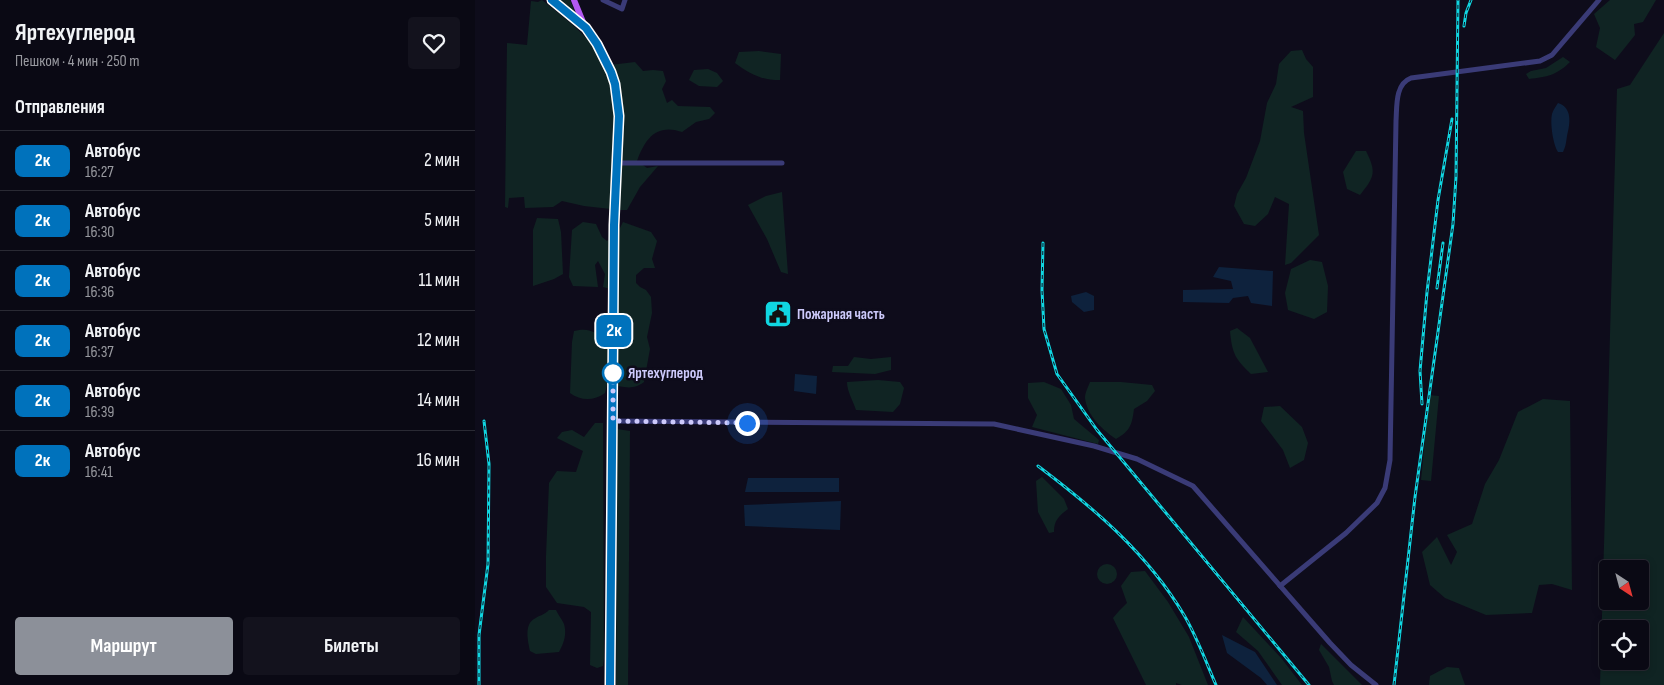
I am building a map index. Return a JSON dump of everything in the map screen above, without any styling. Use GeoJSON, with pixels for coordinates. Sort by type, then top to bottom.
{"type":"FeatureCollection","features":[{"type":"Feature","properties":{"kind":"main road"},"geometry":{"type":"LineString","coordinates":[[552,0],[586,28]]}},
{"type":"Feature","properties":{"kind":"main road"},"geometry":{"type":"LineString","coordinates":[[574,0],[586,28],[605,57],[615,84],[619,116],[614,225],[610,685]]}},
{"type":"Feature","properties":{"kind":"street"},"geometry":{"type":"LineString","coordinates":[[603,0],[622,9],[625,0]]}},
{"type":"Feature","properties":{"kind":"street"},"geometry":{"type":"LineString","coordinates":[[1280,586],[1359,521],[1382,496],[1387,480],[1390,460],[1395,121],[1398,92],[1401,85],[1405,80],[1411,78],[1540,61],[1553,54],[1599,0]]}},
{"type":"Feature","properties":{"kind":"street"},"geometry":{"type":"LineString","coordinates":[[617,163],[782,163]]}},
{"type":"Feature","properties":{"kind":"street"},"geometry":{"type":"LineString","coordinates":[[613,421],[994,424],[1094,446],[1137,459],[1193,486],[1340,654],[1376,685]]}},
{"type":"Feature","properties":{"kind":"green space"},"geometry":{"type":"Polygon","coordinates":[[[542,0],[586,38],[599,57],[608,77],[615,119],[611,209],[562,201],[553,207],[525,208],[524,197],[509,198],[508,208],[505,207],[507,43],[527,45],[531,1],[538,2],[542,0]]]}},
{"type":"Feature","properties":{"kind":"green space"},"geometry":{"type":"Polygon","coordinates":[[[558,0],[570,0],[577,17],[558,0]]]}},
{"type":"Feature","properties":{"kind":"green space"},"geometry":{"type":"Polygon","coordinates":[[[1610,0],[1656,0],[1643,22],[1634,24],[1635,35],[1615,60],[1596,47],[1600,28],[1594,14],[1610,0]]]}},
{"type":"Feature","properties":{"kind":"green space"},"geometry":{"type":"Polygon","coordinates":[[[1664,33],[1664,685],[1600,685],[1600,670],[1649,670],[1649,620],[1602,620],[1602,610],[1649,610],[1649,560],[1604,560],[1617,89],[1630,85],[1664,33]]]}},
{"type":"Feature","properties":{"kind":"green space"},"geometry":{"type":"Polygon","coordinates":[[[1302,50],[1306,59],[1313,67],[1313,97],[1291,107],[1303,111],[1304,133],[1319,235],[1291,263],[1285,265],[1289,204],[1275,197],[1268,214],[1255,226],[1244,224],[1234,206],[1237,194],[1246,178],[1260,141],[1267,103],[1276,84],[1279,64],[1291,51],[1302,50]]]}},
{"type":"Feature","properties":{"kind":"green space"},"geometry":{"type":"Polygon","coordinates":[[[759,51],[781,54],[780,80],[756,76],[735,63],[739,52],[759,51]]]}},
{"type":"Feature","properties":{"kind":"green space"},"geometry":{"type":"Polygon","coordinates":[[[1563,57],[1570,62],[1556,73],[1529,79],[1526,74],[1546,68],[1563,57]]]}},
{"type":"Feature","properties":{"kind":"green space"},"geometry":{"type":"Polygon","coordinates":[[[635,62],[643,71],[663,71],[666,81],[662,89],[667,103],[672,100],[678,106],[710,107],[715,113],[709,119],[696,122],[682,132],[665,130],[658,131],[653,135],[644,146],[637,161],[647,168],[658,166],[640,187],[627,210],[617,210],[623,115],[619,88],[610,65],[635,62]]]}},
{"type":"Feature","properties":{"kind":"green space"},"geometry":{"type":"Polygon","coordinates":[[[708,69],[717,73],[723,81],[717,87],[699,86],[689,80],[694,70],[708,69]]]}},
{"type":"Feature","properties":{"kind":"green space"},"geometry":{"type":"Polygon","coordinates":[[[1356,151],[1366,151],[1373,170],[1371,179],[1360,195],[1347,189],[1343,172],[1356,151]]]}},
{"type":"Feature","properties":{"kind":"green space"},"geometry":{"type":"Polygon","coordinates":[[[782,192],[788,274],[781,272],[767,239],[748,205],[766,196],[782,192]]]}},
{"type":"Feature","properties":{"kind":"green space"},"geometry":{"type":"Polygon","coordinates":[[[537,218],[558,219],[561,232],[563,274],[533,286],[533,230],[537,218]]]}},
{"type":"Feature","properties":{"kind":"green space"},"geometry":{"type":"Polygon","coordinates":[[[583,222],[596,224],[602,237],[607,241],[618,232],[623,222],[651,232],[657,241],[652,259],[655,268],[644,268],[636,275],[636,283],[646,290],[651,297],[652,313],[647,337],[650,349],[644,382],[635,387],[607,385],[605,393],[596,398],[587,399],[579,398],[570,393],[574,331],[588,330],[606,335],[618,334],[618,291],[603,287],[605,274],[598,261],[595,265],[598,287],[573,286],[569,277],[572,230],[583,222]]]}},
{"type":"Feature","properties":{"kind":"green space"},"geometry":{"type":"Polygon","coordinates":[[[1310,260],[1322,262],[1328,286],[1327,312],[1314,319],[1288,310],[1285,293],[1291,269],[1310,260]]]}},
{"type":"Feature","properties":{"kind":"green space"},"geometry":{"type":"Polygon","coordinates":[[[1237,328],[1250,338],[1268,372],[1251,374],[1238,360],[1233,350],[1230,331],[1237,328]]]}},
{"type":"Feature","properties":{"kind":"green space"},"geometry":{"type":"Polygon","coordinates":[[[854,357],[871,359],[891,357],[891,370],[875,374],[832,372],[833,366],[848,366],[854,357]]]}},
{"type":"Feature","properties":{"kind":"green space"},"geometry":{"type":"Polygon","coordinates":[[[878,380],[900,382],[904,388],[900,404],[893,412],[856,410],[847,382],[878,380]]]}},
{"type":"Feature","properties":{"kind":"green space"},"geometry":{"type":"Polygon","coordinates":[[[1044,382],[1061,389],[1071,405],[1074,419],[1099,440],[1098,444],[1032,427],[1037,415],[1028,398],[1028,383],[1044,382]]]}},
{"type":"Feature","properties":{"kind":"green space"},"geometry":{"type":"Polygon","coordinates":[[[1090,382],[1152,385],[1155,391],[1147,401],[1134,409],[1129,427],[1116,439],[1092,417],[1086,405],[1086,392],[1090,382]]]}},
{"type":"Feature","properties":{"kind":"green space"},"geometry":{"type":"Polygon","coordinates":[[[1429,395],[1439,396],[1431,481],[1421,480],[1429,395]]]}},
{"type":"Feature","properties":{"kind":"green space"},"geometry":{"type":"Polygon","coordinates":[[[1543,399],[1570,401],[1572,590],[1552,584],[1539,585],[1532,613],[1486,615],[1445,598],[1430,585],[1422,552],[1437,537],[1451,565],[1457,552],[1447,535],[1472,524],[1485,484],[1499,460],[1518,412],[1543,399]]]}},
{"type":"Feature","properties":{"kind":"green space"},"geometry":{"type":"Polygon","coordinates":[[[1280,406],[1302,427],[1308,443],[1304,460],[1290,468],[1283,450],[1261,421],[1264,407],[1280,406]]]}},
{"type":"Feature","properties":{"kind":"green space"},"geometry":{"type":"Polygon","coordinates":[[[595,423],[603,423],[604,658],[603,666],[597,668],[590,665],[591,612],[584,607],[557,603],[546,587],[549,483],[557,471],[576,472],[583,451],[557,438],[562,432],[572,430],[584,437],[595,423]]]}},
{"type":"Feature","properties":{"kind":"green space"},"geometry":{"type":"Polygon","coordinates":[[[617,429],[630,431],[628,685],[616,685],[617,429]]]}},
{"type":"Feature","properties":{"kind":"green space"},"geometry":{"type":"Polygon","coordinates":[[[1042,477],[1064,499],[1068,509],[1058,519],[1054,532],[1049,533],[1038,512],[1036,481],[1042,477]]]}},
{"type":"Feature","properties":{"kind":"green space"},"geometry":{"type":"Polygon","coordinates":[[[1107,564],[1114,567],[1117,574],[1114,581],[1107,584],[1100,581],[1097,574],[1100,567],[1107,564]]]}},
{"type":"Feature","properties":{"kind":"green space"},"geometry":{"type":"Polygon","coordinates":[[[1145,571],[1168,602],[1189,637],[1208,685],[1182,685],[1176,683],[1176,685],[1146,685],[1113,618],[1127,603],[1121,586],[1131,572],[1145,571]]]}},
{"type":"Feature","properties":{"kind":"green space"},"geometry":{"type":"Polygon","coordinates":[[[549,610],[556,610],[563,622],[565,628],[564,642],[559,652],[536,654],[530,651],[528,643],[529,625],[534,619],[549,610]]]}},
{"type":"Feature","properties":{"kind":"green space"},"geometry":{"type":"Polygon","coordinates":[[[1243,617],[1282,659],[1302,685],[1282,685],[1258,651],[1236,632],[1243,617]]]}},
{"type":"Feature","properties":{"kind":"green space"},"geometry":{"type":"Polygon","coordinates":[[[1321,644],[1362,685],[1334,685],[1329,667],[1319,650],[1321,644]]]}},
{"type":"Feature","properties":{"kind":"green space"},"geometry":{"type":"Polygon","coordinates":[[[1447,667],[1459,668],[1465,685],[1429,685],[1430,676],[1447,667]]]}},
{"type":"Feature","properties":{"kind":"water"},"geometry":{"type":"Polygon","coordinates":[[[1558,103],[1563,105],[1569,117],[1569,126],[1563,152],[1558,152],[1553,139],[1551,118],[1558,103]]]}},
{"type":"Feature","properties":{"kind":"water"},"geometry":{"type":"Polygon","coordinates":[[[1219,267],[1273,271],[1272,306],[1251,303],[1248,296],[1233,298],[1229,303],[1183,302],[1183,290],[1233,289],[1231,281],[1213,277],[1219,267]]]}},
{"type":"Feature","properties":{"kind":"water"},"geometry":{"type":"Polygon","coordinates":[[[1086,292],[1094,296],[1094,310],[1084,312],[1072,302],[1071,296],[1086,292]]]}},
{"type":"Feature","properties":{"kind":"water"},"geometry":{"type":"Polygon","coordinates":[[[795,374],[817,376],[816,394],[794,391],[795,374]]]}},
{"type":"Feature","properties":{"kind":"water"},"geometry":{"type":"Polygon","coordinates":[[[748,478],[839,478],[839,492],[745,492],[748,478]]]}},
{"type":"Feature","properties":{"kind":"water"},"geometry":{"type":"Polygon","coordinates":[[[841,501],[840,530],[745,526],[744,505],[841,501]]]}},
{"type":"Feature","properties":{"kind":"water"},"geometry":{"type":"Polygon","coordinates":[[[1222,635],[1255,652],[1277,685],[1267,685],[1261,678],[1227,653],[1222,635]]]}},
{"type":"Feature","properties":{"kind":"railway"},"geometry":{"type":"LineString","coordinates":[[1394,685],[1415,497],[1453,224],[1456,177],[1458,0]]}},
{"type":"Feature","properties":{"kind":"railway"},"geometry":{"type":"LineString","coordinates":[[1464,26],[1471,0]]}},
{"type":"Feature","properties":{"kind":"railway"},"geometry":{"type":"LineString","coordinates":[[1422,404],[1420,371],[1427,292],[1438,200],[1452,119]]}},
{"type":"Feature","properties":{"kind":"railway"},"geometry":{"type":"LineString","coordinates":[[1043,243],[1042,290],[1044,329],[1057,374],[1097,430],[1309,685]]}},
{"type":"Feature","properties":{"kind":"railway"},"geometry":{"type":"LineString","coordinates":[[1437,288],[1443,243]]}},
{"type":"Feature","properties":{"kind":"railway"},"geometry":{"type":"LineString","coordinates":[[479,685],[479,635],[488,564],[489,464],[484,421]]}},
{"type":"Feature","properties":{"kind":"railway"},"geometry":{"type":"LineString","coordinates":[[1038,466],[1119,533],[1154,572],[1189,623],[1216,685]]}},
{"type":"Feature","properties":{"kind":"bus line","name":"2к"},"geometry":{"type":"LineString","coordinates":[[552,0],[586,28],[605,57],[615,84],[619,116],[614,225],[610,685]]}},
{"type":"Feature","properties":{"kind":"place","name":"Пожарная часть"},"geometry":{"type":"Point","coordinates":[778,314]}},
{"type":"Feature","properties":{"kind":"place","name":"Яртехуглерод"},"geometry":{"type":"Point","coordinates":[613,373]}},
{"type":"Feature","properties":{"kind":"route"},"geometry":{"type":"LineString","coordinates":[[613,373],[613,421],[747,423]]}}]}
